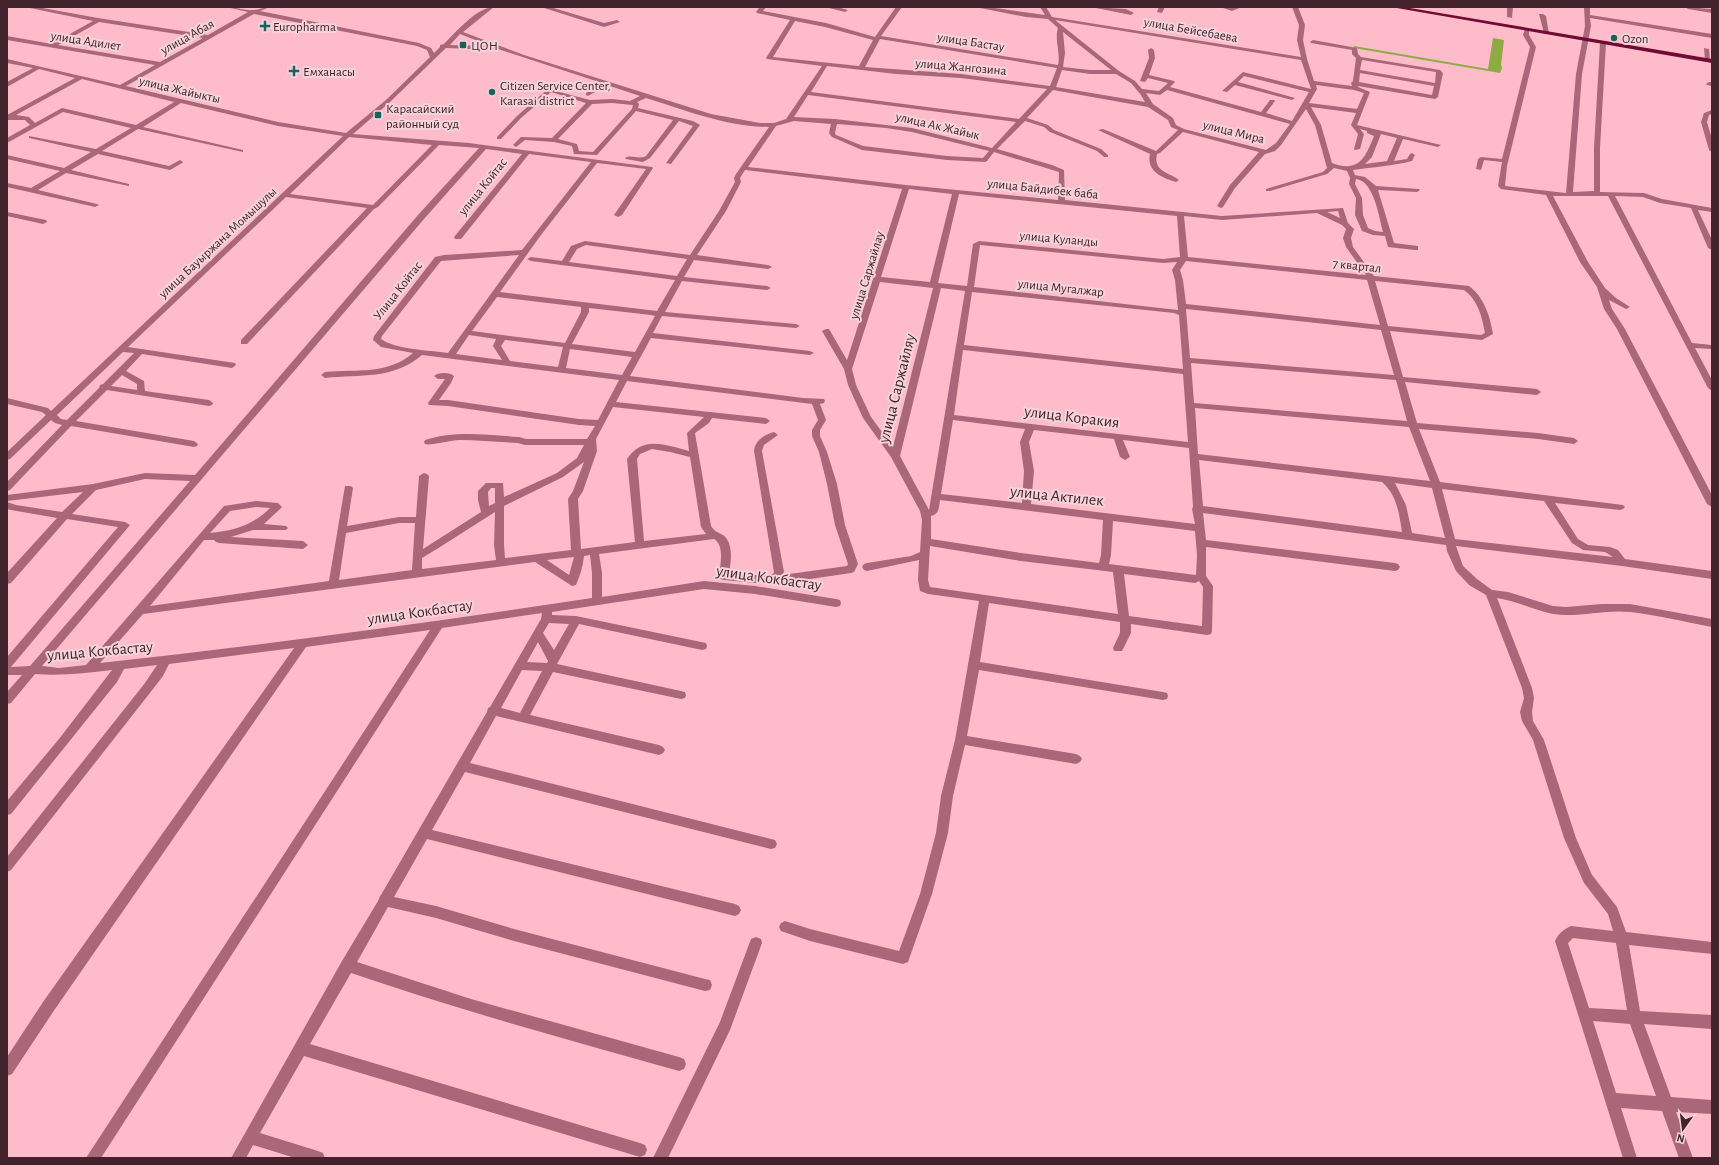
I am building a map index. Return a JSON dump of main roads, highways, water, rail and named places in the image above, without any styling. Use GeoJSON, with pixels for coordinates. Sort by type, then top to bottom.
{"type":"FeatureCollection","features":[{"type":"Feature","properties":{"kind":"main road"},"geometry":{"type":"LineString","coordinates":[[1394,7],[1410,8],[1527,30],[1710,60]]}},
{"type":"Feature","properties":{"kind":"place","name":"Europharma"},"geometry":{"type":"Point","coordinates":[265,26]}},
{"type":"Feature","properties":{"kind":"place","name":"Ozon"},"geometry":{"type":"Point","coordinates":[1614,38]}},
{"type":"Feature","properties":{"kind":"place","name":"ЦОН"},"geometry":{"type":"Point","coordinates":[463,45]}},
{"type":"Feature","properties":{"kind":"place","name":"Емханасы"},"geometry":{"type":"Point","coordinates":[294,71]}},
{"type":"Feature","properties":{"kind":"place","name":"Citizen Service Center, Karasai district"},"geometry":{"type":"Point","coordinates":[492,92]}},
{"type":"Feature","properties":{"kind":"place","name":"Карасайский районный суд"},"geometry":{"type":"Point","coordinates":[378,115]}}]}
